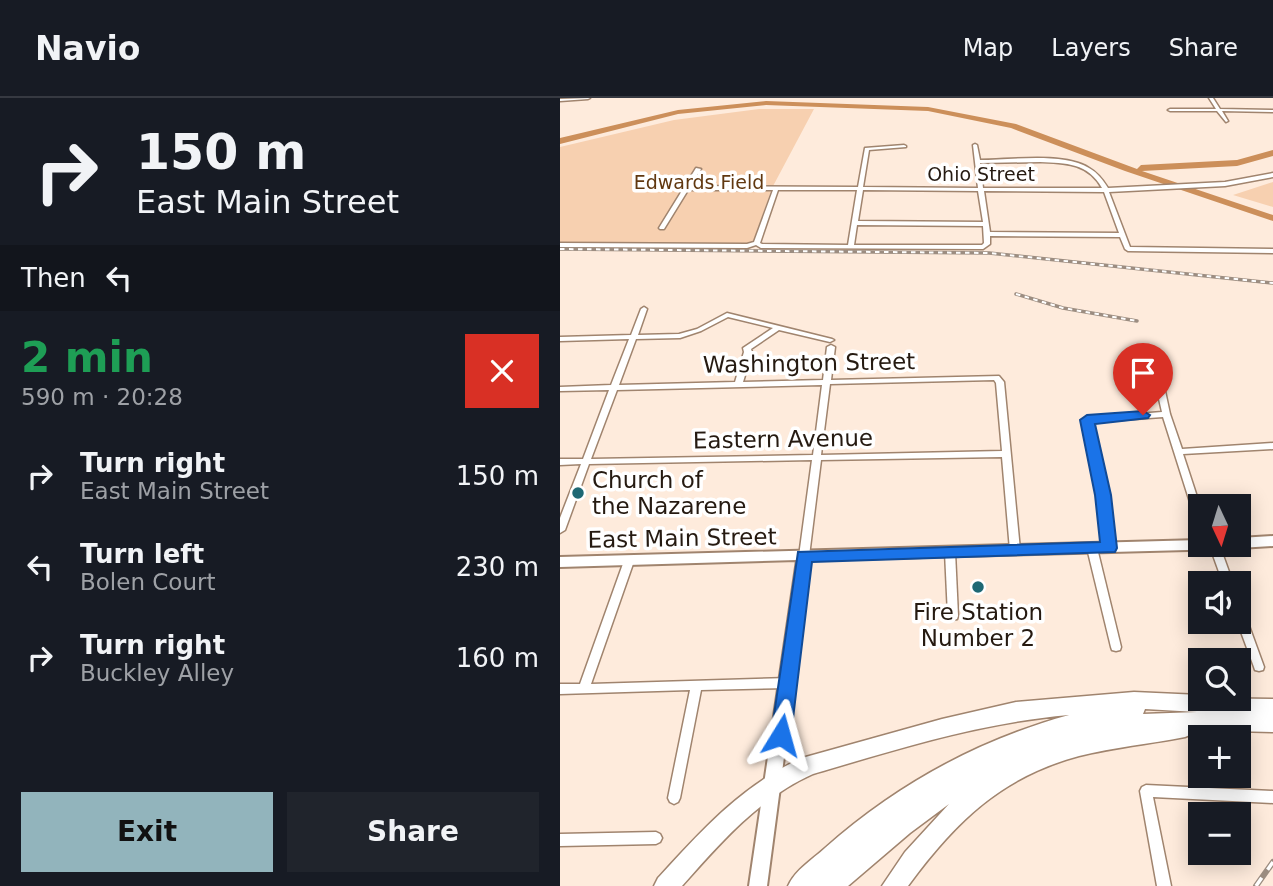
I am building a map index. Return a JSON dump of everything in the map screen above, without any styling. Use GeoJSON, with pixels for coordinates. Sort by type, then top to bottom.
{"type":"FeatureCollection","features":[{"type":"Feature","properties":{"kind":"highway"},"geometry":{"type":"LineString","coordinates":[[666,886],[728,818],[789,774],[809,765],[1016,711],[1135,700],[1273,708]]}},
{"type":"Feature","properties":{"kind":"highway"},"geometry":{"type":"LineString","coordinates":[[824,877],[883,814],[916,790],[1002,744],[1078,718],[1175,703]]}},
{"type":"Feature","properties":{"kind":"highway"},"geometry":{"type":"LineString","coordinates":[[894,886],[939,826],[961,806],[1009,772],[1035,760],[1078,747],[1222,721]]}},
{"type":"Feature","properties":{"kind":"highway"},"geometry":{"type":"LineString","coordinates":[[800,886],[824,877],[925,806],[992,766],[1084,730],[1152,722],[1273,723]]}},
{"type":"Feature","properties":{"kind":"main road"},"geometry":{"type":"LineString","coordinates":[[1251,542],[1273,541]]}},
{"type":"Feature","properties":{"kind":"main road","name":"East Main Street"},"geometry":{"type":"LineString","coordinates":[[560,562],[1188,546]]}},
{"type":"Feature","properties":{"kind":"main road"},"geometry":{"type":"LineString","coordinates":[[758,886],[789,683],[804,556]]}},
{"type":"Feature","properties":{"kind":"street"},"geometry":{"type":"LineString","coordinates":[[560,100],[588,98]]}},
{"type":"Feature","properties":{"kind":"street"},"geometry":{"type":"LineString","coordinates":[[1211,98],[1226,121]]}},
{"type":"Feature","properties":{"kind":"street"},"geometry":{"type":"LineString","coordinates":[[1170,110],[1273,111]]}},
{"type":"Feature","properties":{"kind":"street"},"geometry":{"type":"LineString","coordinates":[[560,245],[747,246],[757,243],[761,246],[980,247],[987,244],[987,234],[975,145]]}},
{"type":"Feature","properties":{"kind":"street"},"geometry":{"type":"LineString","coordinates":[[851,246],[867,149],[904,146]]}},
{"type":"Feature","properties":{"kind":"street"},"geometry":{"type":"LineString","coordinates":[[978,162],[1079,164],[1096,175],[1128,249],[1273,251]]}},
{"type":"Feature","properties":{"kind":"street"},"geometry":{"type":"LineString","coordinates":[[663,228],[698,169]]}},
{"type":"Feature","properties":{"kind":"street","name":"Ohio Street"},"geometry":{"type":"LineString","coordinates":[[687,188],[1105,191],[1209,185],[1273,175]]}},
{"type":"Feature","properties":{"kind":"street"},"geometry":{"type":"LineString","coordinates":[[757,243],[776,188]]}},
{"type":"Feature","properties":{"kind":"street"},"geometry":{"type":"LineString","coordinates":[[856,223],[985,224]]}},
{"type":"Feature","properties":{"kind":"street"},"geometry":{"type":"LineString","coordinates":[[987,234],[1122,235]]}},
{"type":"Feature","properties":{"kind":"street"},"geometry":{"type":"LineString","coordinates":[[560,530],[644,309]]}},
{"type":"Feature","properties":{"kind":"street"},"geometry":{"type":"LineString","coordinates":[[560,339],[687,334],[724,315],[830,344],[804,556]]}},
{"type":"Feature","properties":{"kind":"street"},"geometry":{"type":"LineString","coordinates":[[739,383],[747,348],[776,329]]}},
{"type":"Feature","properties":{"kind":"street","name":"Washington Street"},"geometry":{"type":"LineString","coordinates":[[560,389],[990,377],[998,380],[1000,386],[1006,454]]}},
{"type":"Feature","properties":{"kind":"street"},"geometry":{"type":"LineString","coordinates":[[1158,377],[1166,414],[1193,494]]}},
{"type":"Feature","properties":{"kind":"street"},"geometry":{"type":"LineString","coordinates":[[1109,548],[1103,495],[1087,422],[1090,418],[1097,417],[1166,414]]}},
{"type":"Feature","properties":{"kind":"street"},"geometry":{"type":"LineString","coordinates":[[1180,452],[1273,446]]}},
{"type":"Feature","properties":{"kind":"street"},"geometry":{"type":"LineString","coordinates":[[1006,454],[1016,550]]}},
{"type":"Feature","properties":{"kind":"street","name":"Eastern Avenue"},"geometry":{"type":"LineString","coordinates":[[560,463],[1006,454]]}},
{"type":"Feature","properties":{"kind":"street"},"geometry":{"type":"LineString","coordinates":[[1092,548],[1116,647]]}},
{"type":"Feature","properties":{"kind":"street"},"geometry":{"type":"LineString","coordinates":[[950,552],[953,616]]}},
{"type":"Feature","properties":{"kind":"street"},"geometry":{"type":"LineString","coordinates":[[584,688],[629,561]]}},
{"type":"Feature","properties":{"kind":"street"},"geometry":{"type":"LineString","coordinates":[[1247,634],[1259,667]]}},
{"type":"Feature","properties":{"kind":"street"},"geometry":{"type":"LineString","coordinates":[[560,689],[789,683]]}},
{"type":"Feature","properties":{"kind":"street"},"geometry":{"type":"LineString","coordinates":[[674,798],[696,685]]}},
{"type":"Feature","properties":{"kind":"street"},"geometry":{"type":"LineString","coordinates":[[1164,886],[1146,791],[1273,797]]}},
{"type":"Feature","properties":{"kind":"street"},"geometry":{"type":"LineString","coordinates":[[560,839],[656,838]]}},
{"type":"Feature","properties":{"kind":"green space","name":"Edwards Field"},"geometry":{"type":"Polygon","coordinates":[[[759,109],[814,109],[772,188],[751,248],[560,248],[560,147],[674,120],[759,109]]]}},
{"type":"Feature","properties":{"kind":"green space"},"geometry":{"type":"Polygon","coordinates":[[[1273,182],[1273,207],[1233,195],[1273,182]]]}},
{"type":"Feature","properties":{"kind":"waterway"},"geometry":{"type":"LineString","coordinates":[[560,141],[678,112],[766,103],[928,109],[1013,126],[1128,169],[1273,218]]}},
{"type":"Feature","properties":{"kind":"waterway"},"geometry":{"type":"LineString","coordinates":[[1141,168],[1237,163],[1273,153]]}},
{"type":"Feature","properties":{"kind":"railway"},"geometry":{"type":"LineString","coordinates":[[560,249],[989,253],[1273,283]]}},
{"type":"Feature","properties":{"kind":"railway"},"geometry":{"type":"LineString","coordinates":[[1016,294],[1063,308],[1137,321]]}},
{"type":"Feature","properties":{"kind":"railway"},"geometry":{"type":"LineString","coordinates":[[1256,886],[1273,862]]}},
{"type":"Feature","properties":{"kind":"place","name":"Church of the Nazarene"},"geometry":{"type":"Point","coordinates":[578,493]}},
{"type":"Feature","properties":{"kind":"place","name":"Fire Station Number 2"},"geometry":{"type":"Point","coordinates":[978,587]}},
{"type":"Feature","properties":{"kind":"route"},"geometry":{"type":"LineString","coordinates":[[781,735],[804,556],[1109,548],[1102,509],[1103,495],[1087,420],[1092,417],[1143,415]]}}]}
